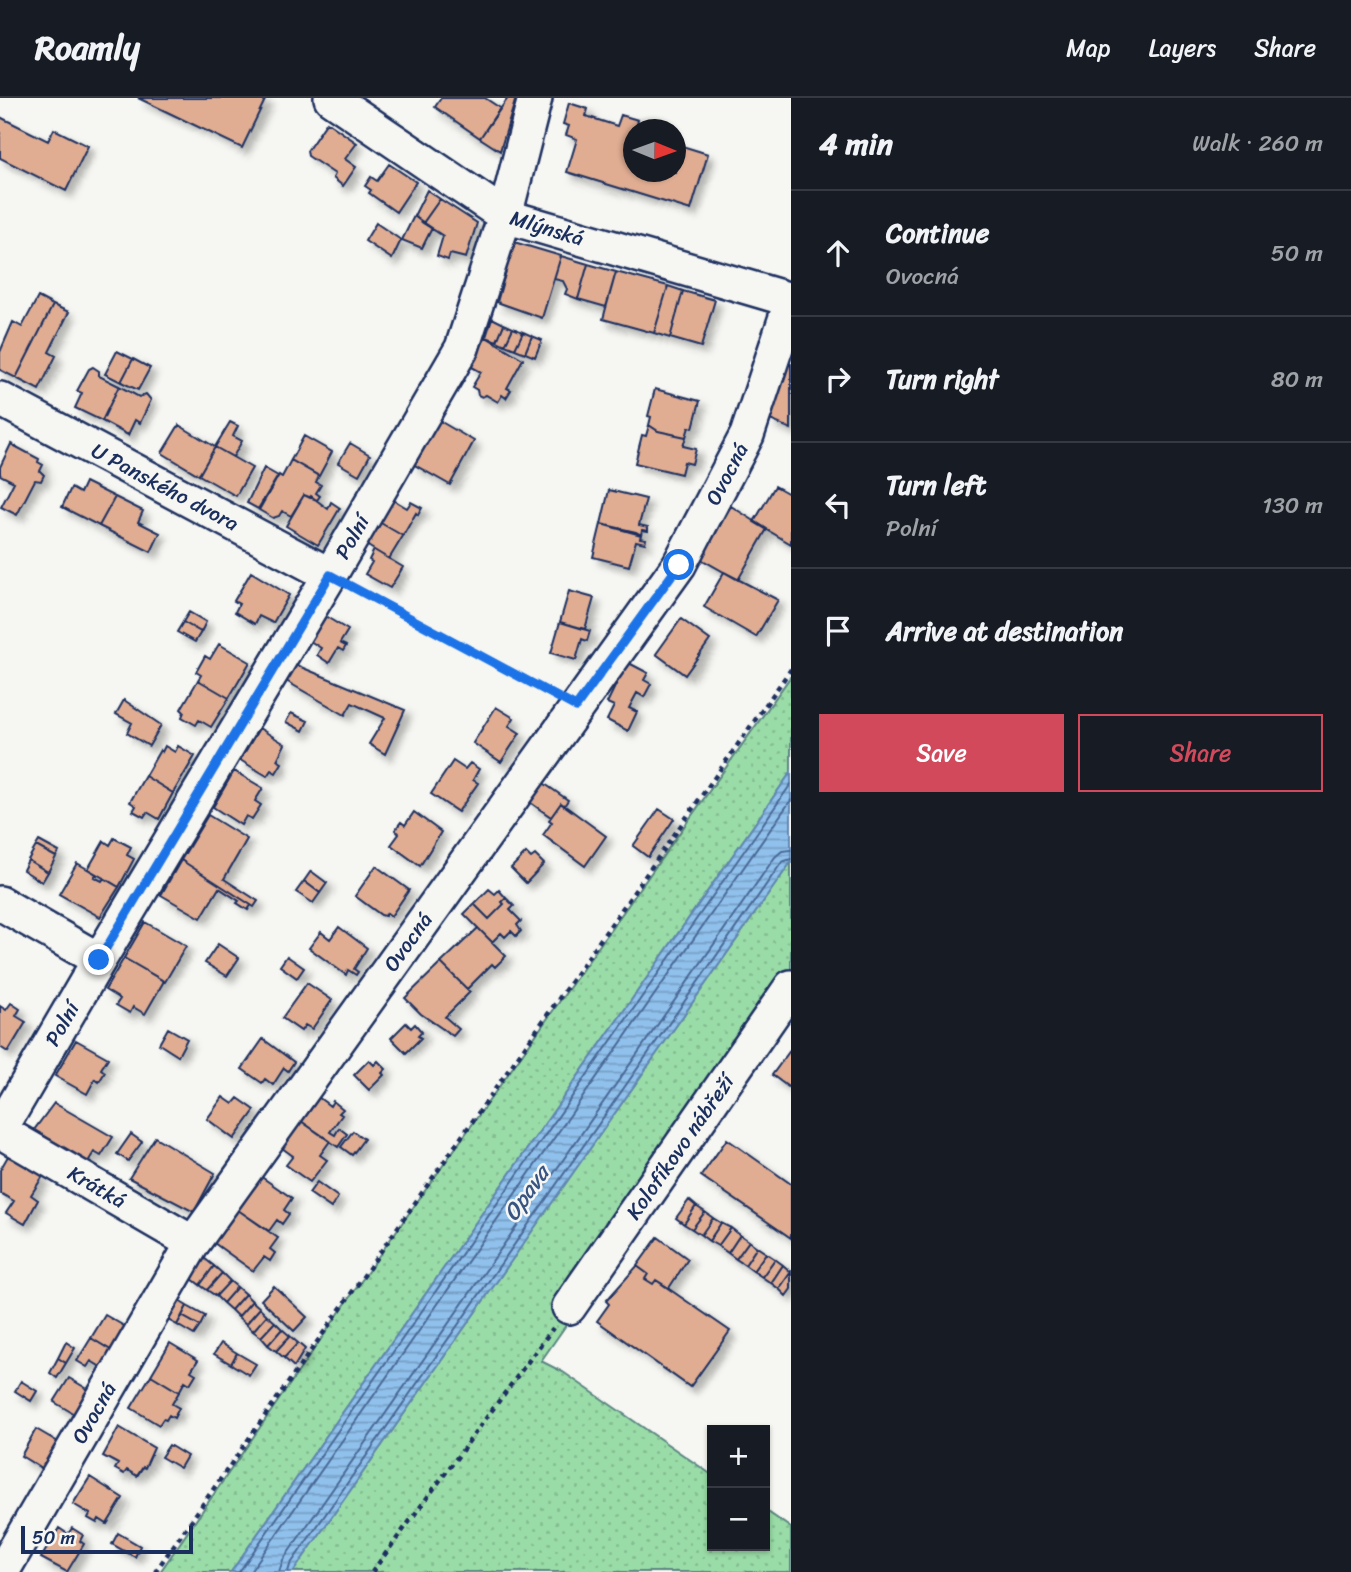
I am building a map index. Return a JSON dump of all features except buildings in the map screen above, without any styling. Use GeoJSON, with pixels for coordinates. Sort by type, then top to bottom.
{"type":"FeatureCollection","features":[{"type":"Feature","properties":{"kind":"street","name":"Polní"},"geometry":{"type":"LineString","coordinates":[[0,1130],[462,348],[505,216],[535,98]]}},
{"type":"Feature","properties":{"kind":"street","name":"Mlýnská"},"geometry":{"type":"LineString","coordinates":[[347,102],[505,216],[791,301]]}},
{"type":"Feature","properties":{"kind":"street","name":"Ovocná"},"geometry":{"type":"LineString","coordinates":[[2,1572],[193,1243],[679,565],[747,435],[791,301]]}},
{"type":"Feature","properties":{"kind":"street","name":"U Panského dvora"},"geometry":{"type":"LineString","coordinates":[[0,400],[330,575]]}},
{"type":"Feature","properties":{"kind":"street"},"geometry":{"type":"LineString","coordinates":[[0,903],[99,960]]}},
{"type":"Feature","properties":{"kind":"street","name":"Kolofíkovo nábřeží"},"geometry":{"type":"LineString","coordinates":[[569,1307],[791,987]]}},
{"type":"Feature","properties":{"kind":"street","name":"Krátká"},"geometry":{"type":"LineString","coordinates":[[0,1130],[193,1243]]}},
{"type":"Feature","properties":{"kind":"path"},"geometry":{"type":"LineString","coordinates":[[330,575],[576,707]]}},
{"type":"Feature","properties":{"kind":"path"},"geometry":{"type":"LineString","coordinates":[[155,1572],[791,669]]}},
{"type":"Feature","properties":{"kind":"path"},"geometry":{"type":"LineString","coordinates":[[372,1572],[569,1307]]}},
{"type":"Feature","properties":{"kind":"green space"},"geometry":{"type":"Polygon","coordinates":[[[791,676],[791,772],[231,1572],[160,1572],[375,1261],[791,676]]]}},
{"type":"Feature","properties":{"kind":"green space"},"geometry":{"type":"Polygon","coordinates":[[[791,862],[791,1002],[541,1361],[563,1372],[707,1472],[707,1551],[770,1551],[770,1513],[791,1528],[791,1572],[293,1572],[791,862]]]}},
{"type":"Feature","properties":{"kind":"water","name":"Opava"},"geometry":{"type":"Polygon","coordinates":[[[791,772],[791,862],[293,1572],[231,1572],[791,772]]]}},
{"type":"Feature","properties":{"kind":"route"},"geometry":{"type":"LineString","coordinates":[[99,960],[330,575],[576,707],[679,565]]}}]}
